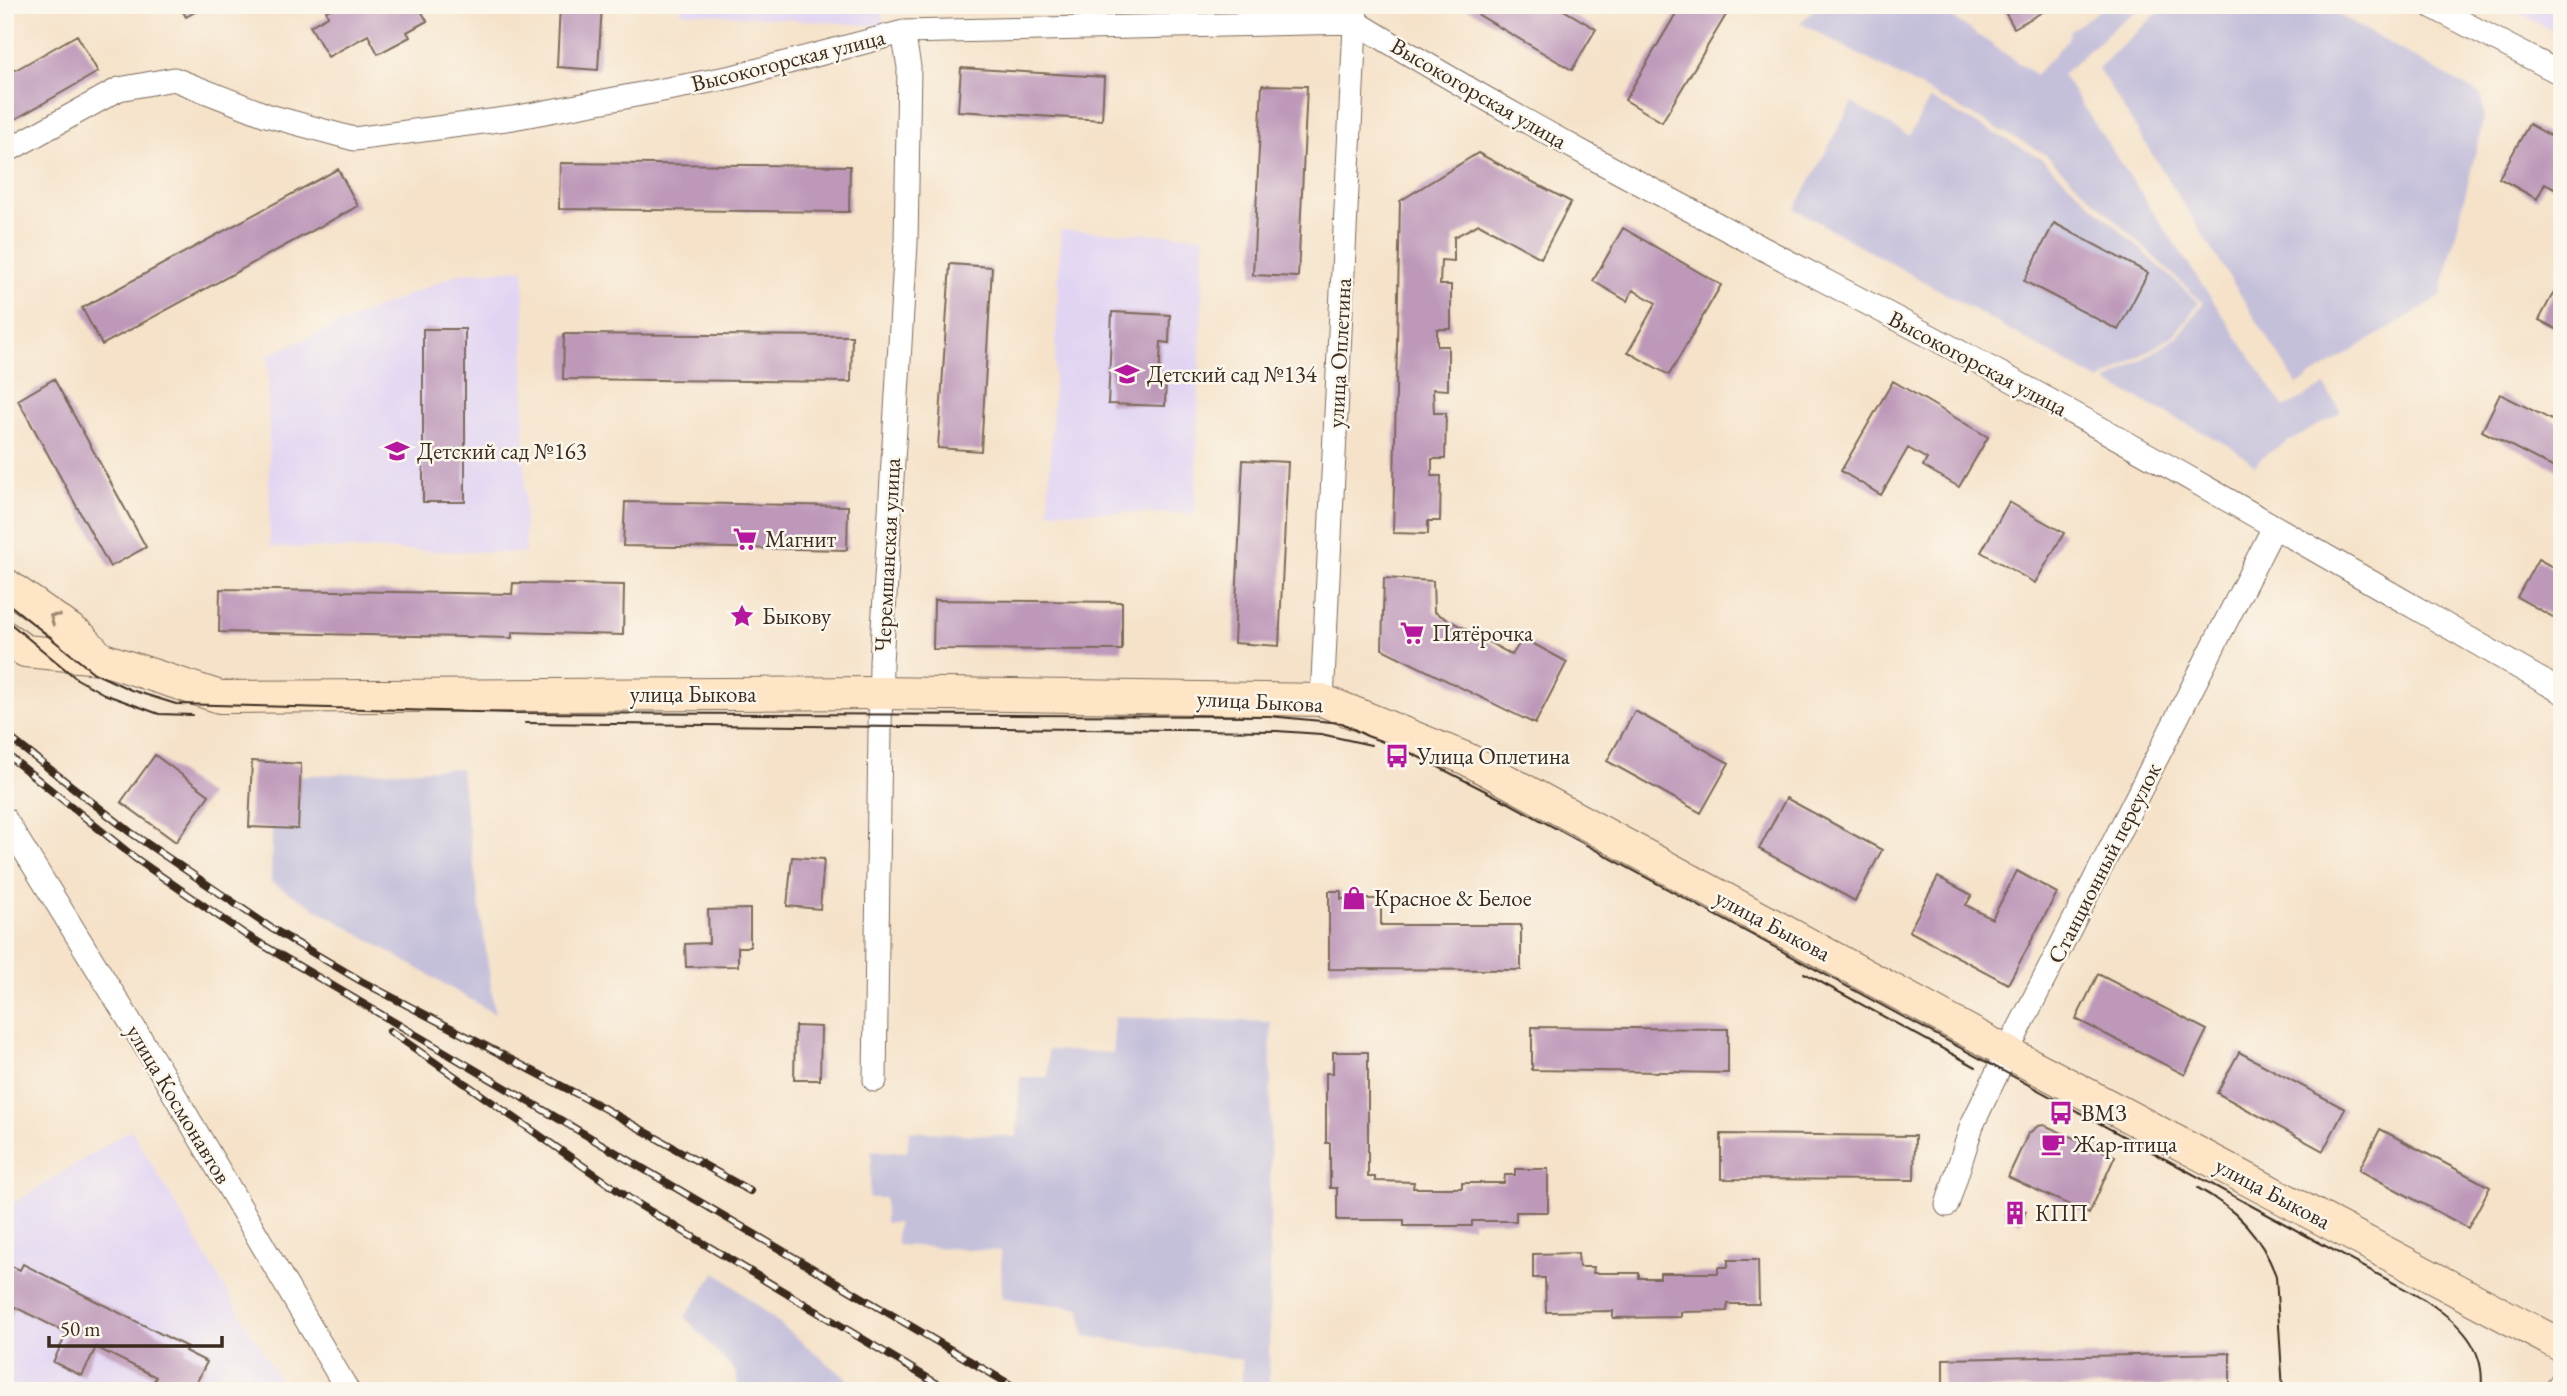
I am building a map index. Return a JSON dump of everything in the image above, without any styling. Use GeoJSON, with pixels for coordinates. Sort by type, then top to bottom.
{"type":"FeatureCollection","features":[{"type":"Feature","properties":{"kind":"street"},"geometry":{"type":"LineString","coordinates":[[2429,5],[2562,74]]}},
{"type":"Feature","properties":{"kind":"street","name":"Высокогорская улица"},"geometry":{"type":"LineString","coordinates":[[5,152],[119,89],[174,79],[266,115],[354,139],[513,118],[732,77],[904,32],[1356,13],[1409,54],[1642,185],[2001,374],[2562,692]]}},
{"type":"Feature","properties":{"kind":"street","name":"улица Оплетина"},"geometry":{"type":"LineString","coordinates":[[1322,700],[1356,13]]}},
{"type":"Feature","properties":{"kind":"street","name":"Черемшанская улица"},"geometry":{"type":"LineString","coordinates":[[876,1080],[880,693],[906,243],[909,67],[904,32]]}},
{"type":"Feature","properties":{"kind":"street","name":"Станционный переулок"},"geometry":{"type":"LineString","coordinates":[[1947,1205],[1972,1125],[2007,1052],[2274,527]]}},
{"type":"Feature","properties":{"kind":"street","name":"улица Быкова"},"geometry":{"type":"LineString","coordinates":[[5,584],[82,638],[100,658]]}},
{"type":"Feature","properties":{"kind":"street","name":"улица Быкова"},"geometry":{"type":"LineString","coordinates":[[5,637],[25,651],[100,658],[220,697],[880,693],[1322,700],[1467,759],[2007,1052],[2562,1346]]}},
{"type":"Feature","properties":{"kind":"street","name":"улица Космонавтов"},"geometry":{"type":"LineString","coordinates":[[5,819],[163,1075],[348,1391]]}},
{"type":"Feature","properties":{"kind":"street"},"geometry":{"type":"LineString","coordinates":[[2556,1391],[2562,1381]]}},
{"type":"Feature","properties":{"kind":"shaded area"},"geometry":{"type":"Polygon","coordinates":[[[682,5],[883,5],[882,26],[681,12],[682,5]]]}},
{"type":"Feature","properties":{"kind":"shaded area"},"geometry":{"type":"Polygon","coordinates":[[[1819,5],[1944,5],[1940,9],[2036,75],[2069,38],[2070,31],[2107,5],[2145,5],[2119,23],[2062,75],[2284,407],[2325,386],[2341,412],[2263,456],[2255,466],[2233,448],[2106,382],[2178,337],[2203,303],[2045,154],[1800,23],[1819,5]]]}},
{"type":"Feature","properties":{"kind":"shaded area"},"geometry":{"type":"Polygon","coordinates":[[[2166,5],[2321,5],[2481,95],[2484,117],[2441,296],[2297,385],[2098,68],[2166,5]]]}},
{"type":"Feature","properties":{"kind":"shaded area"},"geometry":{"type":"Polygon","coordinates":[[[2504,5],[2562,5],[2562,36],[2504,5]]]}},
{"type":"Feature","properties":{"kind":"shaded area"},"geometry":{"type":"Polygon","coordinates":[[[1930,99],[2041,158],[2199,303],[2174,335],[2100,381],[1795,209],[1852,103],[1909,136],[1930,99]]]}},
{"type":"Feature","properties":{"kind":"shaded area","name":"Детский сад №134"},"geometry":{"type":"Polygon","coordinates":[[[1061,230],[1204,236],[1195,514],[1048,511],[1061,230]]]}},
{"type":"Feature","properties":{"kind":"shaded area","name":"Детский сад №163"},"geometry":{"type":"Polygon","coordinates":[[[524,269],[525,553],[270,547],[268,355],[460,273],[524,269]]]}},
{"type":"Feature","properties":{"kind":"shaded area"},"geometry":{"type":"Polygon","coordinates":[[[460,768],[495,1014],[271,882],[273,777],[460,768]]]}},
{"type":"Feature","properties":{"kind":"shaded area"},"geometry":{"type":"Polygon","coordinates":[[[1114,1017],[1271,1022],[1269,1391],[1242,1391],[1242,1360],[1084,1336],[1081,1308],[1002,1298],[1001,1251],[897,1245],[897,1223],[885,1223],[885,1198],[869,1198],[872,1151],[907,1152],[909,1131],[1017,1137],[1020,1077],[1048,1077],[1048,1050],[1113,1053],[1114,1017]]]}},
{"type":"Feature","properties":{"kind":"shaded area"},"geometry":{"type":"Polygon","coordinates":[[[131,1129],[286,1391],[5,1391],[5,1209],[131,1129]]]}},
{"type":"Feature","properties":{"kind":"shaded area"},"geometry":{"type":"Polygon","coordinates":[[[716,1272],[862,1391],[739,1391],[736,1373],[685,1317],[716,1272]]]}},
{"type":"Feature","properties":{"kind":"building"},"geometry":{"type":"Polygon","coordinates":[[[179,5],[207,5],[186,17],[179,5]]]}},
{"type":"Feature","properties":{"kind":"building"},"geometry":{"type":"Polygon","coordinates":[[[337,5],[366,5],[368,9],[375,5],[418,5],[427,21],[407,32],[410,37],[378,54],[368,35],[328,57],[310,26],[328,16],[326,11],[337,5]]]}},
{"type":"Feature","properties":{"kind":"building"},"geometry":{"type":"Polygon","coordinates":[[[560,5],[602,5],[598,70],[557,67],[560,5]]]}},
{"type":"Feature","properties":{"kind":"building"},"geometry":{"type":"Polygon","coordinates":[[[1462,5],[1555,5],[1596,29],[1572,70],[1462,5]]]}},
{"type":"Feature","properties":{"kind":"building"},"geometry":{"type":"Polygon","coordinates":[[[1681,5],[1732,5],[1662,122],[1625,100],[1681,5]]]}},
{"type":"Feature","properties":{"kind":"building"},"geometry":{"type":"Polygon","coordinates":[[[2001,5],[2055,5],[2014,28],[2001,5]]]}},
{"type":"Feature","properties":{"kind":"building"},"geometry":{"type":"Polygon","coordinates":[[[77,35],[98,72],[5,125],[5,76],[77,35]]]}},
{"type":"Feature","properties":{"kind":"building"},"geometry":{"type":"Polygon","coordinates":[[[961,68],[1104,77],[1102,120],[958,111],[961,68]]]}},
{"type":"Feature","properties":{"kind":"building"},"geometry":{"type":"Polygon","coordinates":[[[1262,85],[1307,86],[1298,277],[1253,275],[1262,85]]]}},
{"type":"Feature","properties":{"kind":"building"},"geometry":{"type":"Polygon","coordinates":[[[2529,124],[2562,142],[2562,192],[2545,183],[2537,199],[2499,178],[2529,124]]]}},
{"type":"Feature","properties":{"kind":"building"},"geometry":{"type":"Polygon","coordinates":[[[1478,153],[1571,202],[1541,258],[1479,224],[1454,237],[1454,261],[1441,260],[1440,285],[1451,285],[1451,329],[1437,329],[1437,346],[1448,346],[1448,390],[1433,389],[1434,413],[1446,413],[1445,459],[1432,459],[1432,476],[1441,476],[1440,521],[1428,521],[1428,534],[1393,533],[1400,201],[1478,153]]]}},
{"type":"Feature","properties":{"kind":"building"},"geometry":{"type":"Polygon","coordinates":[[[560,163],[850,166],[849,212],[559,209],[560,163]]]}},
{"type":"Feature","properties":{"kind":"building"},"geometry":{"type":"Polygon","coordinates":[[[338,169],[358,206],[102,345],[82,308],[338,169]]]}},
{"type":"Feature","properties":{"kind":"building"},"geometry":{"type":"Polygon","coordinates":[[[2054,223],[2148,273],[2118,330],[2024,281],[2054,223]]]}},
{"type":"Feature","properties":{"kind":"building"},"geometry":{"type":"Polygon","coordinates":[[[1623,228],[1721,285],[1669,375],[1628,352],[1656,303],[1633,290],[1627,301],[1593,281],[1623,228]]]}},
{"type":"Feature","properties":{"kind":"building"},"geometry":{"type":"Polygon","coordinates":[[[950,264],[992,267],[981,451],[938,448],[950,264]]]}},
{"type":"Feature","properties":{"kind":"building"},"geometry":{"type":"Polygon","coordinates":[[[2558,284],[2562,286],[2562,332],[2539,320],[2558,284]]]}},
{"type":"Feature","properties":{"kind":"building"},"geometry":{"type":"Polygon","coordinates":[[[1112,312],[1170,315],[1169,343],[1161,342],[1159,379],[1166,380],[1165,406],[1108,404],[1112,312]]]}},
{"type":"Feature","properties":{"kind":"building"},"geometry":{"type":"Polygon","coordinates":[[[423,329],[465,329],[465,502],[423,502],[423,329]]]}},
{"type":"Feature","properties":{"kind":"building"},"geometry":{"type":"Polygon","coordinates":[[[564,334],[852,336],[851,382],[563,379],[564,334]]]}},
{"type":"Feature","properties":{"kind":"building"},"geometry":{"type":"Polygon","coordinates":[[[54,379],[146,547],[110,567],[18,400],[54,379]]]}},
{"type":"Feature","properties":{"kind":"building"},"geometry":{"type":"Polygon","coordinates":[[[1893,381],[1988,437],[1959,487],[1923,466],[1927,459],[1908,448],[1881,495],[1841,471],[1893,381]]]}},
{"type":"Feature","properties":{"kind":"building"},"geometry":{"type":"Polygon","coordinates":[[[2500,394],[2562,425],[2562,472],[2482,431],[2500,394]]]}},
{"type":"Feature","properties":{"kind":"building"},"geometry":{"type":"Polygon","coordinates":[[[1243,460],[1288,462],[1279,646],[1234,643],[1243,460]]]}},
{"type":"Feature","properties":{"kind":"building"},"geometry":{"type":"Polygon","coordinates":[[[625,502],[848,506],[847,550],[623,546],[625,502]]]}},
{"type":"Feature","properties":{"kind":"building"},"geometry":{"type":"Polygon","coordinates":[[[2009,502],[2064,533],[2035,583],[1981,552],[2009,502]]]}},
{"type":"Feature","properties":{"kind":"building"},"geometry":{"type":"Polygon","coordinates":[[[2538,559],[2562,572],[2562,622],[2517,597],[2538,559]]]}},
{"type":"Feature","properties":{"kind":"building"},"geometry":{"type":"Polygon","coordinates":[[[1384,578],[1433,581],[1434,612],[1512,655],[1523,638],[1567,662],[1535,724],[1382,649],[1384,578]]]}},
{"type":"Feature","properties":{"kind":"building"},"geometry":{"type":"Polygon","coordinates":[[[513,583],[624,585],[623,635],[512,632],[512,638],[219,632],[220,589],[512,594],[513,583]]]}},
{"type":"Feature","properties":{"kind":"building"},"geometry":{"type":"Polygon","coordinates":[[[934,600],[1122,602],[1122,650],[933,649],[934,600]]]}},
{"type":"Feature","properties":{"kind":"building"},"geometry":{"type":"Polygon","coordinates":[[[1635,711],[1729,763],[1701,813],[1607,761],[1635,711]]]}},
{"type":"Feature","properties":{"kind":"building"},"geometry":{"type":"Polygon","coordinates":[[[155,755],[209,795],[176,842],[121,802],[155,755]]]}},
{"type":"Feature","properties":{"kind":"building"},"geometry":{"type":"Polygon","coordinates":[[[252,761],[301,764],[298,829],[249,827],[252,761]]]}},
{"type":"Feature","properties":{"kind":"building"},"geometry":{"type":"Polygon","coordinates":[[[1786,798],[1882,850],[1855,901],[1759,849],[1786,798]]]}},
{"type":"Feature","properties":{"kind":"building"},"geometry":{"type":"Polygon","coordinates":[[[792,857],[824,859],[820,909],[787,906],[792,857]]]}},
{"type":"Feature","properties":{"kind":"building"},"geometry":{"type":"Polygon","coordinates":[[[2017,871],[2057,893],[2008,984],[1909,931],[1938,877],[1972,895],[1966,905],[1992,919],[2017,871]]]}},
{"type":"Feature","properties":{"kind":"building"},"geometry":{"type":"Polygon","coordinates":[[[1329,891],[1341,891],[1341,899],[1381,899],[1381,925],[1521,925],[1521,970],[1329,969],[1329,891]]]}},
{"type":"Feature","properties":{"kind":"building"},"geometry":{"type":"Polygon","coordinates":[[[750,909],[750,947],[738,947],[738,966],[686,967],[685,944],[709,943],[708,910],[750,909]]]}},
{"type":"Feature","properties":{"kind":"building"},"geometry":{"type":"Polygon","coordinates":[[[2098,974],[2207,1030],[2185,1075],[2076,1019],[2098,974]]]}},
{"type":"Feature","properties":{"kind":"building"},"geometry":{"type":"Polygon","coordinates":[[[795,1026],[821,1027],[820,1080],[794,1080],[795,1026]]]}},
{"type":"Feature","properties":{"kind":"building"},"geometry":{"type":"Polygon","coordinates":[[[1532,1027],[1728,1029],[1728,1073],[1532,1070],[1532,1027]]]}},
{"type":"Feature","properties":{"kind":"building"},"geometry":{"type":"Polygon","coordinates":[[[1333,1052],[1368,1052],[1368,1177],[1375,1177],[1375,1181],[1414,1182],[1413,1188],[1462,1188],[1462,1183],[1504,1183],[1505,1175],[1515,1175],[1515,1169],[1548,1169],[1548,1212],[1516,1212],[1516,1221],[1472,1221],[1472,1226],[1404,1226],[1404,1220],[1337,1220],[1337,1188],[1330,1188],[1330,1143],[1326,1143],[1326,1073],[1333,1073],[1333,1052]]]}},
{"type":"Feature","properties":{"kind":"building"},"geometry":{"type":"Polygon","coordinates":[[[2239,1052],[2345,1109],[2323,1151],[2217,1093],[2239,1052]]]}},
{"type":"Feature","properties":{"kind":"building"},"geometry":{"type":"Polygon","coordinates":[[[2044,1125],[2115,1156],[2089,1214],[2008,1177],[2028,1134],[2044,1125]]]}},
{"type":"Feature","properties":{"kind":"building"},"geometry":{"type":"Polygon","coordinates":[[[2380,1129],[2490,1187],[2468,1228],[2359,1170],[2380,1129]]]}},
{"type":"Feature","properties":{"kind":"building"},"geometry":{"type":"Polygon","coordinates":[[[1721,1134],[1915,1136],[1914,1180],[1721,1179],[1721,1134]]]}},
{"type":"Feature","properties":{"kind":"building","name":"КПП"},"geometry":{"type":"Polygon","coordinates":[[[2011,1204],[2026,1211],[2020,1223],[2005,1215],[2011,1204]]]}},
{"type":"Feature","properties":{"kind":"building"},"geometry":{"type":"Polygon","coordinates":[[[1578,1253],[1579,1267],[1594,1267],[1593,1273],[1639,1273],[1639,1278],[1660,1278],[1660,1273],[1718,1273],[1718,1267],[1728,1267],[1728,1260],[1758,1260],[1759,1304],[1728,1304],[1727,1311],[1681,1312],[1681,1317],[1613,1318],[1613,1311],[1546,1312],[1545,1278],[1533,1278],[1533,1254],[1578,1253]]]}},
{"type":"Feature","properties":{"kind":"building"},"geometry":{"type":"Polygon","coordinates":[[[5,1263],[20,1270],[23,1264],[187,1347],[185,1351],[207,1362],[192,1391],[149,1391],[156,1377],[96,1347],[82,1376],[53,1362],[67,1333],[15,1307],[7,1324],[5,1323],[5,1263]]]}},
{"type":"Feature","properties":{"kind":"building"},"geometry":{"type":"Polygon","coordinates":[[[2230,1353],[2230,1385],[1943,1390],[1943,1359],[2230,1353]]]}},
{"type":"Feature","properties":{"kind":"tram line"},"geometry":{"type":"LineString","coordinates":[[5,601],[94,673],[131,690],[176,704],[513,713],[1269,716],[1342,723],[1367,736],[1401,748],[1509,803],[2425,1300],[2449,1317],[2468,1337],[2479,1361],[2481,1391]]}},
{"type":"Feature","properties":{"kind":"tram line"},"geometry":{"type":"LineString","coordinates":[[5,619],[77,679],[104,694],[159,714],[193,715]]}},
{"type":"Feature","properties":{"kind":"tram line"},"geometry":{"type":"LineString","coordinates":[[525,723],[1277,731],[1321,734],[1371,745]]}},
{"type":"Feature","properties":{"kind":"tram line"},"geometry":{"type":"LineString","coordinates":[[1804,973],[1976,1067]]}},
{"type":"Feature","properties":{"kind":"tram line"},"geometry":{"type":"LineString","coordinates":[[2198,1188],[2246,1224],[2270,1261],[2276,1276],[2283,1391]]}},
{"type":"Feature","properties":{"kind":"railway"},"geometry":{"type":"LineString","coordinates":[[5,734],[130,832],[271,928],[361,981],[600,1106],[750,1191]]}},
{"type":"Feature","properties":{"kind":"railway"},"geometry":{"type":"LineString","coordinates":[[5,753],[135,858],[246,935],[1021,1391]]}},
{"type":"Feature","properties":{"kind":"railway"},"geometry":{"type":"LineString","coordinates":[[390,1031],[633,1201],[949,1391]]}},
{"type":"Feature","properties":{"kind":"place","name":"Детский сад №134"},"geometry":{"type":"Point","coordinates":[1127,374]}},
{"type":"Feature","properties":{"kind":"place","name":"Детский сад №163"},"geometry":{"type":"Point","coordinates":[397,451]}},
{"type":"Feature","properties":{"kind":"place","name":"Магнит"},"geometry":{"type":"Point","coordinates":[745,539]}},
{"type":"Feature","properties":{"kind":"place","name":"Быкову"},"geometry":{"type":"Point","coordinates":[742,616]}},
{"type":"Feature","properties":{"kind":"place","name":"Пятёрочка"},"geometry":{"type":"Point","coordinates":[1412,633]}},
{"type":"Feature","properties":{"kind":"place","name":"Улица Оплетина"},"geometry":{"type":"Point","coordinates":[1397,756]}},
{"type":"Feature","properties":{"kind":"place","name":"Красное & Белое"},"geometry":{"type":"Point","coordinates":[1354,898]}},
{"type":"Feature","properties":{"kind":"place","name":"ВМЗ"},"geometry":{"type":"Point","coordinates":[2061,1113]}},
{"type":"Feature","properties":{"kind":"place","name":"Жар-птица"},"geometry":{"type":"Point","coordinates":[2053,1144]}},
{"type":"Feature","properties":{"kind":"place","name":"КПП"},"geometry":{"type":"Point","coordinates":[2015,1213]}}]}
